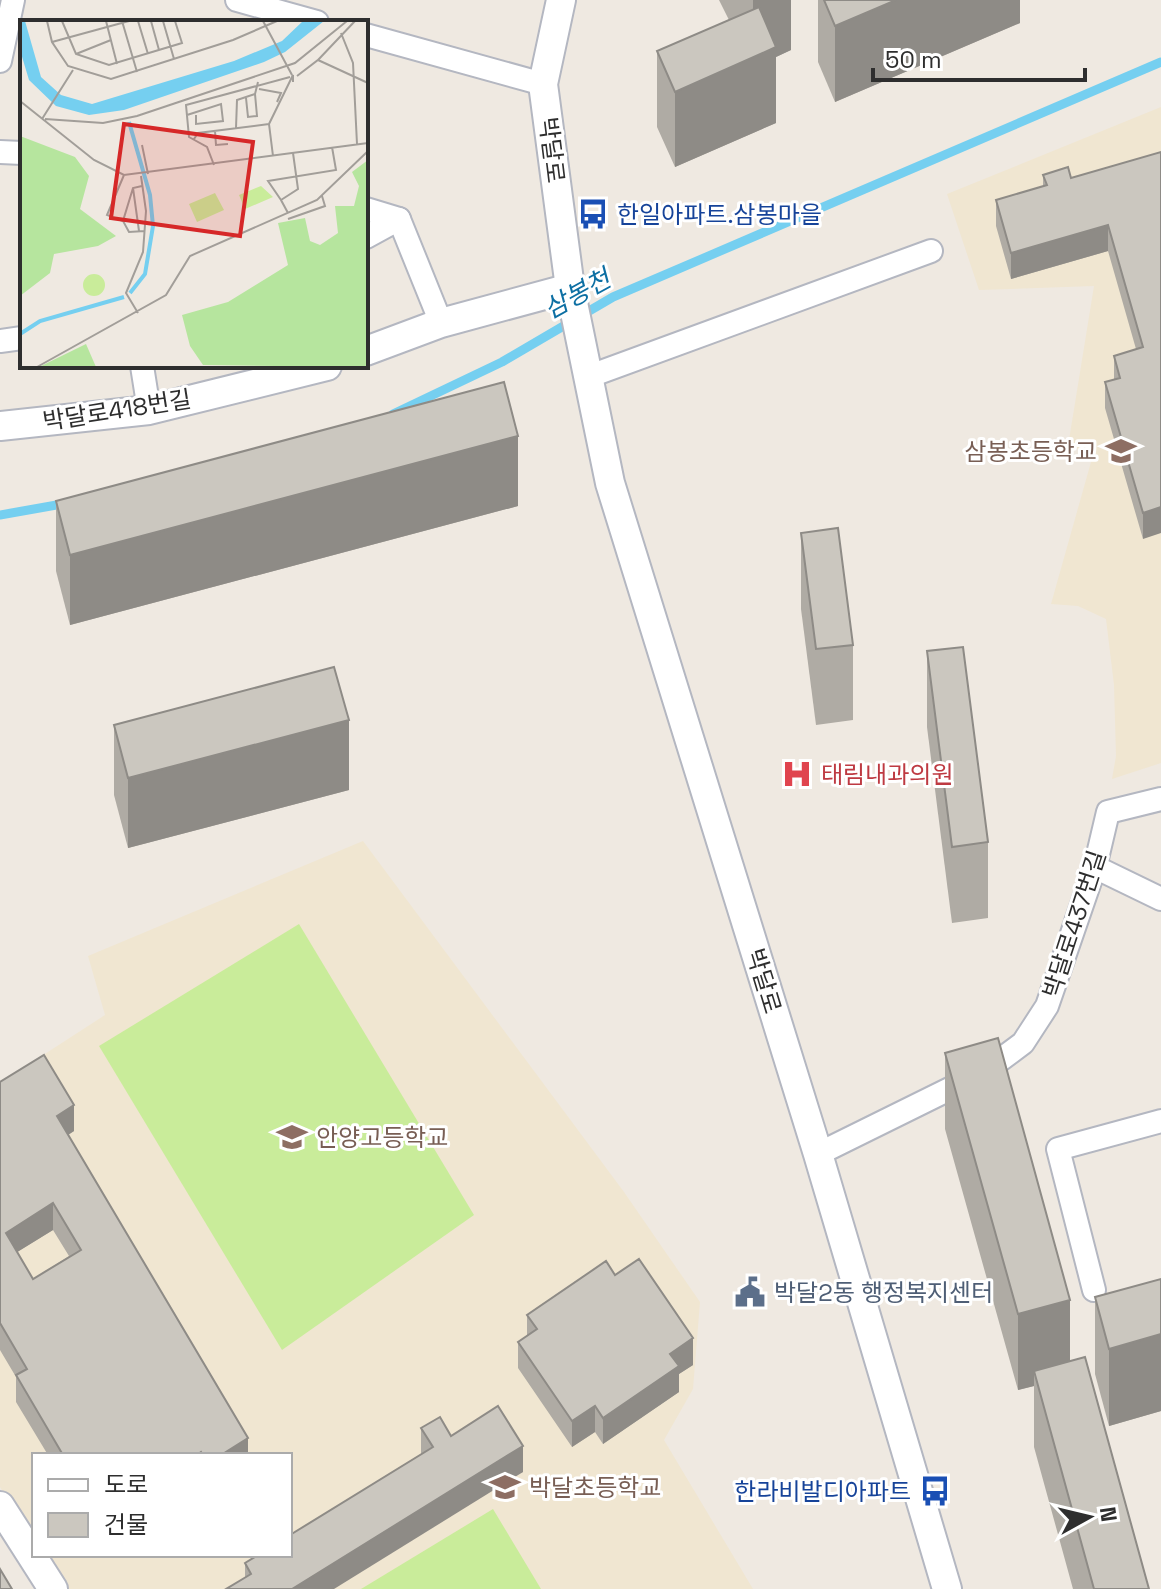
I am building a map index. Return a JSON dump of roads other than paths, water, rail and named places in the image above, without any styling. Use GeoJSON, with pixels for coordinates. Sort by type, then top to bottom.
{"type":"FeatureCollection","features":[{"type":"Feature","properties":{"kind":"street"},"geometry":{"type":"LineString","coordinates":[[0,61],[13,0]]}},
{"type":"Feature","properties":{"kind":"street"},"geometry":{"type":"LineString","coordinates":[[237,0],[310,20]]}},
{"type":"Feature","properties":{"kind":"street","name":"박달로"},"geometry":{"type":"LineString","coordinates":[[561,0],[543,84],[571,294],[610,483],[818,1154],[947,1589]]}},
{"type":"Feature","properties":{"kind":"street"},"geometry":{"type":"LineString","coordinates":[[368,36],[543,84]]}},
{"type":"Feature","properties":{"kind":"street"},"geometry":{"type":"LineString","coordinates":[[0,152],[20,153]]}},
{"type":"Feature","properties":{"kind":"street"},"geometry":{"type":"LineString","coordinates":[[368,210],[399,219]]}},
{"type":"Feature","properties":{"kind":"street"},"geometry":{"type":"LineString","coordinates":[[399,219],[441,323]]}},
{"type":"Feature","properties":{"kind":"street"},"geometry":{"type":"LineString","coordinates":[[368,236],[399,219]]}},
{"type":"Feature","properties":{"kind":"street"},"geometry":{"type":"LineString","coordinates":[[589,374],[931,251]]}},
{"type":"Feature","properties":{"kind":"street"},"geometry":{"type":"LineString","coordinates":[[368,350],[441,323],[571,294]]}},
{"type":"Feature","properties":{"kind":"street"},"geometry":{"type":"LineString","coordinates":[[0,341],[20,338]]}},
{"type":"Feature","properties":{"kind":"street"},"geometry":{"type":"LineString","coordinates":[[142,368],[149,410]]}},
{"type":"Feature","properties":{"kind":"street","name":"박달로418번길"},"geometry":{"type":"LineString","coordinates":[[0,426],[149,410],[319,368]]}},
{"type":"Feature","properties":{"kind":"street","name":"박달로437번길"},"geometry":{"type":"LineString","coordinates":[[818,1154],[984,1072],[1023,1043],[1047,1006],[1095,867],[1108,812],[1161,799]]}},
{"type":"Feature","properties":{"kind":"street"},"geometry":{"type":"LineString","coordinates":[[1095,867],[1161,899]]}},
{"type":"Feature","properties":{"kind":"street"},"geometry":{"type":"LineString","coordinates":[[1094,1290],[1058,1149],[1161,1121]]}},
{"type":"Feature","properties":{"kind":"street"},"geometry":{"type":"LineString","coordinates":[[0,1506],[32,1556]]}},
{"type":"Feature","properties":{"kind":"street"},"geometry":{"type":"LineString","coordinates":[[33,1557],[53,1589]]}},
{"type":"Feature","properties":{"kind":"waterway","name":"삼봉천"},"geometry":{"type":"LineString","coordinates":[[393,414],[502,362],[613,297],[1161,62]]}},
{"type":"Feature","properties":{"kind":"waterway","name":"삼봉천"},"geometry":{"type":"LineString","coordinates":[[0,515],[68,503]]}},
{"type":"Feature","properties":{"kind":"place","name":"한일아파트.삼봉마을"},"geometry":{"type":"Point","coordinates":[593,214]}},
{"type":"Feature","properties":{"kind":"place","name":"삼봉초등학교"},"geometry":{"type":"Point","coordinates":[1121,451]}},
{"type":"Feature","properties":{"kind":"place","name":"태림내과의원"},"geometry":{"type":"Point","coordinates":[797,774]}},
{"type":"Feature","properties":{"kind":"place","name":"안양고등학교"},"geometry":{"type":"Point","coordinates":[292,1137]}},
{"type":"Feature","properties":{"kind":"place","name":"박달2동 행정복지센터"},"geometry":{"type":"Point","coordinates":[750,1292]}},
{"type":"Feature","properties":{"kind":"place","name":"박달초등학교"},"geometry":{"type":"Point","coordinates":[505,1487]}},
{"type":"Feature","properties":{"kind":"place","name":"한라비발디아파트"},"geometry":{"type":"Point","coordinates":[935,1491]}}]}
